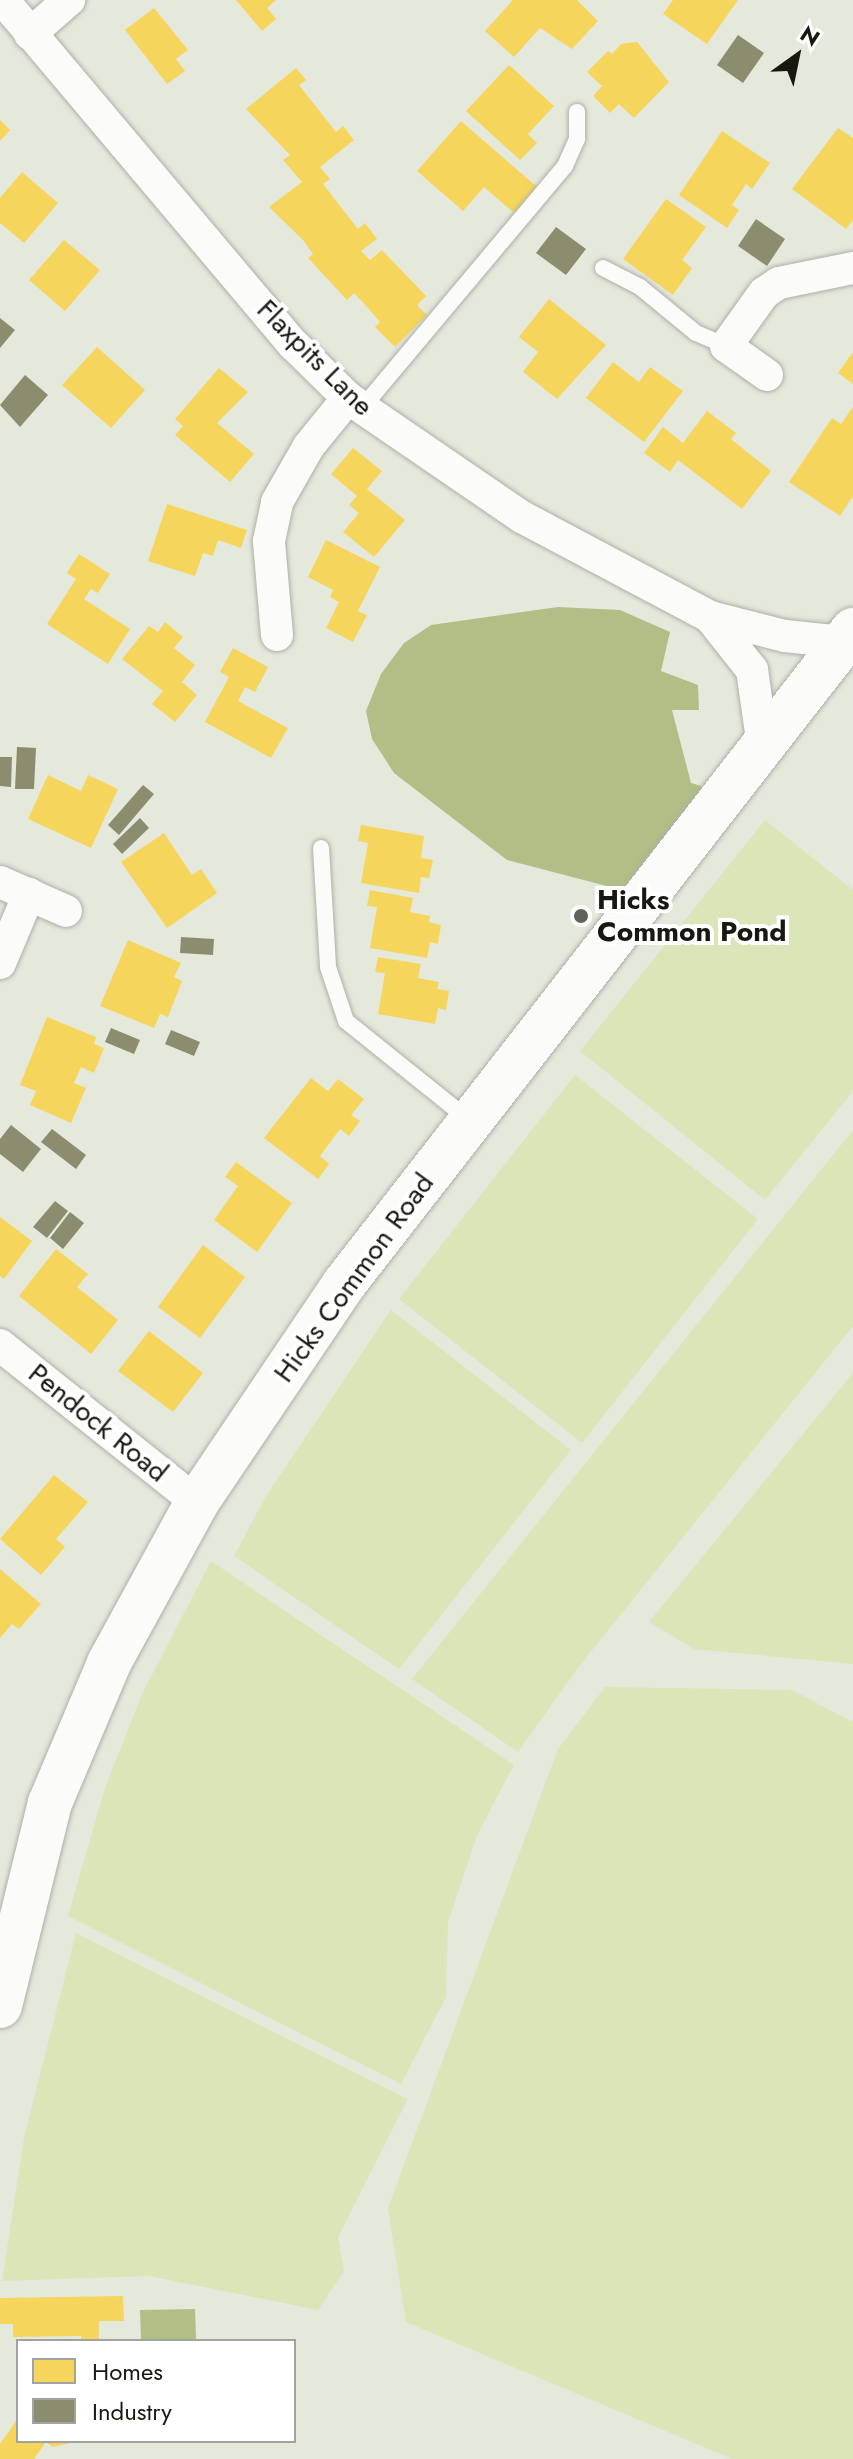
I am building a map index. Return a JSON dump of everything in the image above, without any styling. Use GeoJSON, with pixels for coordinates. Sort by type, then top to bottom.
{"type":"FeatureCollection","features":[{"type":"Feature","properties":{"kind":"street","name":"Flaxpits Lane"},"geometry":{"type":"LineString","coordinates":[[3,0],[294,345],[355,403],[522,517],[710,617],[785,636],[848,636]]}},
{"type":"Feature","properties":{"kind":"street"},"geometry":{"type":"LineString","coordinates":[[30,34],[69,0]]}},
{"type":"Feature","properties":{"kind":"street"},"geometry":{"type":"LineString","coordinates":[[767,375],[726,346],[764,293],[779,283],[853,268]]}},
{"type":"Feature","properties":{"kind":"street"},"geometry":{"type":"LineString","coordinates":[[277,635],[269,541],[277,502],[309,446],[355,403]]}},
{"type":"Feature","properties":{"kind":"street","name":"Flaxpits Lane"},"geometry":{"type":"LineString","coordinates":[[710,617],[752,670],[763,746]]}},
{"type":"Feature","properties":{"kind":"street","name":"Hicks Common Road"},"geometry":{"type":"LineString","coordinates":[[0,2006],[50,1803],[109,1663],[197,1502],[344,1284],[848,636]]}},
{"type":"Feature","properties":{"kind":"street"},"geometry":{"type":"LineString","coordinates":[[0,963],[14,888],[66,911]]}},
{"type":"Feature","properties":{"kind":"street","name":"Pendock Road"},"geometry":{"type":"LineString","coordinates":[[0,1345],[197,1502]]}},
{"type":"Feature","properties":{"kind":"lane"},"geometry":{"type":"LineString","coordinates":[[355,403],[565,166],[577,139],[577,112]]}},
{"type":"Feature","properties":{"kind":"lane"},"geometry":{"type":"LineString","coordinates":[[603,268],[640,287],[696,333],[726,346]]}},
{"type":"Feature","properties":{"kind":"lane"},"geometry":{"type":"LineString","coordinates":[[321,848],[328,967],[346,1021],[470,1121]]}},
{"type":"Feature","properties":{"kind":"shaded area"},"geometry":{"type":"Polygon","coordinates":[[[558,607],[620,610],[670,632],[661,671],[698,685],[699,710],[672,710],[691,783],[708,788],[622,890],[507,860],[394,773],[372,739],[366,711],[381,674],[404,643],[431,625],[558,607]]]}},
{"type":"Feature","properties":{"kind":"shaded area"},"geometry":{"type":"Polygon","coordinates":[[[765,820],[853,890],[853,1091],[765,1200],[580,1051],[765,820]]]}},
{"type":"Feature","properties":{"kind":"shaded area"},"geometry":{"type":"Polygon","coordinates":[[[575,1075],[758,1219],[582,1443],[399,1299],[575,1075]]]}},
{"type":"Feature","properties":{"kind":"shaded area"},"geometry":{"type":"Polygon","coordinates":[[[853,1130],[853,1326],[581,1664],[518,1752],[412,1679],[853,1130]]]}},
{"type":"Feature","properties":{"kind":"shaded area"},"geometry":{"type":"Polygon","coordinates":[[[391,1310],[571,1450],[399,1669],[234,1556],[266,1496],[391,1310]]]}},
{"type":"Feature","properties":{"kind":"shaded area"},"geometry":{"type":"Polygon","coordinates":[[[853,1373],[853,1664],[694,1649],[649,1622],[853,1373]]]}},
{"type":"Feature","properties":{"kind":"shaded area"},"geometry":{"type":"Polygon","coordinates":[[[211,1561],[514,1765],[477,1835],[448,1922],[446,1997],[401,2084],[68,1916],[105,1788],[142,1694],[211,1561]]]}},
{"type":"Feature","properties":{"kind":"shaded area"},"geometry":{"type":"Polygon","coordinates":[[[605,1687],[792,1690],[853,1722],[853,2459],[732,2459],[406,2322],[388,2208],[558,1749],[605,1687]]]}},
{"type":"Feature","properties":{"kind":"shaded area"},"geometry":{"type":"Polygon","coordinates":[[[76,1933],[408,2099],[338,2237],[344,2271],[318,2310],[149,2276],[2,2281],[24,2138],[76,1933]]]}},
{"type":"Feature","properties":{"kind":"shaded area"},"geometry":{"type":"Polygon","coordinates":[[[195,2309],[196,2339],[141,2339],[140,2310],[195,2309]]]}},
{"type":"Feature","properties":{"kind":"building: Homes"},"geometry":{"type":"Polygon","coordinates":[[[236,0],[276,0],[267,8],[276,19],[262,31],[236,0]]]}},
{"type":"Feature","properties":{"kind":"building: Homes"},"geometry":{"type":"Polygon","coordinates":[[[513,0],[577,0],[598,21],[572,49],[540,28],[514,57],[485,31],[513,0]]]}},
{"type":"Feature","properties":{"kind":"building: Homes"},"geometry":{"type":"Polygon","coordinates":[[[673,0],[738,0],[707,44],[663,14],[673,0]]]}},
{"type":"Feature","properties":{"kind":"building: Homes"},"geometry":{"type":"Polygon","coordinates":[[[154,8],[188,50],[176,59],[185,71],[167,84],[125,30],[154,8]]]}},
{"type":"Feature","properties":{"kind":"building: Homes"},"geometry":{"type":"Polygon","coordinates":[[[637,42],[669,82],[634,118],[619,104],[610,113],[593,96],[602,86],[587,72],[608,51],[612,54],[621,44],[637,42]]]}},
{"type":"Feature","properties":{"kind":"building: Homes"},"geometry":{"type":"Polygon","coordinates":[[[509,65],[554,106],[528,134],[537,143],[520,160],[466,111],[509,65]]]}},
{"type":"Feature","properties":{"kind":"building: Homes"},"geometry":{"type":"Polygon","coordinates":[[[296,68],[306,80],[299,85],[336,132],[343,126],[354,140],[320,167],[330,179],[323,184],[358,229],[365,223],[377,239],[361,251],[370,260],[382,250],[426,296],[417,305],[427,315],[395,347],[375,327],[380,322],[366,306],[354,293],[347,300],[308,258],[313,254],[303,240],[269,207],[302,182],[283,160],[290,155],[246,109],[296,68]]]}},
{"type":"Feature","properties":{"kind":"building: Homes"},"geometry":{"type":"Polygon","coordinates":[[[0,120],[10,130],[0,141],[0,120]]]}},
{"type":"Feature","properties":{"kind":"building: Homes"},"geometry":{"type":"Polygon","coordinates":[[[461,121],[537,187],[514,213],[484,187],[463,211],[417,171],[461,121]]]}},
{"type":"Feature","properties":{"kind":"building: Homes"},"geometry":{"type":"Polygon","coordinates":[[[838,128],[853,138],[853,220],[846,229],[792,189],[838,128]]]}},
{"type":"Feature","properties":{"kind":"building: Homes"},"geometry":{"type":"Polygon","coordinates":[[[722,131],[770,163],[752,189],[746,184],[732,205],[739,210],[727,228],[679,195],[722,131]]]}},
{"type":"Feature","properties":{"kind":"building: Homes"},"geometry":{"type":"Polygon","coordinates":[[[22,172],[58,203],[24,243],[0,223],[0,198],[22,172]]]}},
{"type":"Feature","properties":{"kind":"building: Homes"},"geometry":{"type":"Polygon","coordinates":[[[666,199],[706,227],[682,260],[692,268],[673,295],[623,259],[666,199]]]}},
{"type":"Feature","properties":{"kind":"building: Homes"},"geometry":{"type":"Polygon","coordinates":[[[64,240],[100,270],[65,311],[29,280],[64,240]]]}},
{"type":"Feature","properties":{"kind":"building: Homes"},"geometry":{"type":"Polygon","coordinates":[[[549,299],[606,345],[557,399],[523,372],[538,352],[519,337],[549,299]]]}},
{"type":"Feature","properties":{"kind":"building: Homes"},"geometry":{"type":"Polygon","coordinates":[[[97,347],[145,390],[111,428],[62,385],[97,347]]]}},
{"type":"Feature","properties":{"kind":"building: Homes"},"geometry":{"type":"Polygon","coordinates":[[[853,352],[853,384],[838,373],[853,352]]]}},
{"type":"Feature","properties":{"kind":"building: Homes"},"geometry":{"type":"Polygon","coordinates":[[[613,362],[639,382],[650,367],[683,391],[644,442],[586,398],[613,362]]]}},
{"type":"Feature","properties":{"kind":"building: Homes"},"geometry":{"type":"Polygon","coordinates":[[[219,368],[248,392],[217,423],[254,454],[230,482],[175,435],[183,426],[175,419],[219,368]]]}},
{"type":"Feature","properties":{"kind":"building: Homes"},"geometry":{"type":"Polygon","coordinates":[[[853,407],[853,496],[840,516],[789,482],[832,418],[841,424],[853,407]]]}},
{"type":"Feature","properties":{"kind":"building: Homes"},"geometry":{"type":"Polygon","coordinates":[[[707,411],[736,433],[731,439],[771,471],[742,509],[678,460],[670,472],[644,453],[663,427],[683,443],[707,411]]]}},
{"type":"Feature","properties":{"kind":"building: Homes"},"geometry":{"type":"Polygon","coordinates":[[[353,448],[382,471],[367,489],[405,520],[374,557],[343,532],[359,513],[349,505],[357,496],[331,474],[353,448]]]}},
{"type":"Feature","properties":{"kind":"building: Homes"},"geometry":{"type":"Polygon","coordinates":[[[167,504],[247,530],[241,548],[218,540],[213,556],[203,553],[195,576],[148,561],[167,504]]]}},
{"type":"Feature","properties":{"kind":"building: Homes"},"geometry":{"type":"Polygon","coordinates":[[[326,540],[380,567],[358,611],[367,615],[353,642],[326,628],[339,602],[330,597],[333,590],[308,577],[326,540]]]}},
{"type":"Feature","properties":{"kind":"building: Homes"},"geometry":{"type":"Polygon","coordinates":[[[79,554],[110,574],[98,593],[91,589],[84,599],[130,629],[108,664],[47,624],[76,579],[67,573],[79,554]]]}},
{"type":"Feature","properties":{"kind":"building: Homes"},"geometry":{"type":"Polygon","coordinates":[[[165,622],[183,637],[174,648],[195,665],[182,682],[197,695],[175,722],[152,704],[163,691],[122,659],[149,626],[158,632],[165,622]]]}},
{"type":"Feature","properties":{"kind":"building: Homes"},"geometry":{"type":"Polygon","coordinates":[[[233,648],[268,667],[255,692],[245,687],[238,701],[288,728],[271,758],[205,722],[229,677],[220,672],[233,648]]]}},
{"type":"Feature","properties":{"kind":"building: Homes"},"geometry":{"type":"Polygon","coordinates":[[[48,775],[81,791],[88,775],[118,789],[91,848],[28,819],[48,775]]]}},
{"type":"Feature","properties":{"kind":"building: Homes"},"geometry":{"type":"Polygon","coordinates":[[[361,825],[424,836],[421,858],[433,860],[429,878],[421,877],[419,893],[361,883],[368,843],[358,841],[361,825]]]}},
{"type":"Feature","properties":{"kind":"building: Homes"},"geometry":{"type":"Polygon","coordinates":[[[164,833],[192,875],[201,869],[217,893],[167,928],[121,862],[164,833]]]}},
{"type":"Feature","properties":{"kind":"building: Homes"},"geometry":{"type":"Polygon","coordinates":[[[370,890],[413,898],[410,912],[430,916],[429,922],[441,925],[438,944],[430,942],[427,958],[370,948],[377,907],[367,906],[370,890]]]}},
{"type":"Feature","properties":{"kind":"building: Homes"},"geometry":{"type":"Polygon","coordinates":[[[128,940],[181,963],[174,977],[182,981],[168,1017],[160,1014],[154,1028],[100,1006],[128,940]]]}},
{"type":"Feature","properties":{"kind":"building: Homes"},"geometry":{"type":"Polygon","coordinates":[[[378,957],[421,964],[418,978],[439,982],[437,989],[449,991],[446,1010],[438,1008],[435,1024],[378,1014],[385,973],[375,972],[378,957]]]}},
{"type":"Feature","properties":{"kind":"building: Homes"},"geometry":{"type":"Polygon","coordinates":[[[47,1017],[96,1037],[94,1044],[104,1048],[94,1073],[81,1067],[74,1083],[86,1088],[71,1123],[30,1105],[36,1091],[20,1085],[47,1017]]]}},
{"type":"Feature","properties":{"kind":"building: Homes"},"geometry":{"type":"Polygon","coordinates":[[[311,1078],[328,1091],[338,1079],[364,1099],[351,1115],[360,1121],[349,1136],[340,1129],[320,1156],[329,1164],[318,1179],[264,1138],[311,1078]]]}},
{"type":"Feature","properties":{"kind":"building: Homes"},"geometry":{"type":"Polygon","coordinates":[[[236,1162],[292,1203],[257,1252],[214,1220],[238,1186],[225,1177],[236,1162]]]}},
{"type":"Feature","properties":{"kind":"building: Homes"},"geometry":{"type":"Polygon","coordinates":[[[0,1217],[32,1241],[4,1279],[0,1276],[0,1217]]]}},
{"type":"Feature","properties":{"kind":"building: Homes"},"geometry":{"type":"Polygon","coordinates":[[[203,1245],[245,1277],[200,1338],[158,1307],[203,1245]]]}},
{"type":"Feature","properties":{"kind":"building: Homes"},"geometry":{"type":"Polygon","coordinates":[[[56,1249],[88,1274],[77,1287],[118,1320],[91,1354],[19,1296],[56,1249]]]}},
{"type":"Feature","properties":{"kind":"building: Homes"},"geometry":{"type":"Polygon","coordinates":[[[149,1331],[203,1373],[173,1412],[118,1371],[149,1331]]]}},
{"type":"Feature","properties":{"kind":"building: Homes"},"geometry":{"type":"Polygon","coordinates":[[[54,1475],[88,1502],[56,1539],[65,1547],[41,1575],[0,1539],[54,1475]]]}},
{"type":"Feature","properties":{"kind":"building: Homes"},"geometry":{"type":"Polygon","coordinates":[[[0,1569],[41,1604],[19,1629],[12,1624],[0,1638],[0,1569]]]}},
{"type":"Feature","properties":{"kind":"building: Homes"},"geometry":{"type":"Polygon","coordinates":[[[123,2296],[124,2321],[99,2321],[99,2339],[81,2339],[81,2336],[13,2337],[13,2324],[0,2324],[0,2298],[123,2296]]]}},
{"type":"Feature","properties":{"kind":"building: Homes"},"geometry":{"type":"Polygon","coordinates":[[[16,2421],[16,2443],[45,2443],[34,2459],[0,2459],[0,2444],[16,2421]]]}},
{"type":"Feature","properties":{"kind":"building: Homes"},"geometry":{"type":"Polygon","coordinates":[[[47,2443],[70,2443],[53,2447],[47,2443]]]}},
{"type":"Feature","properties":{"kind":"building: Industry"},"geometry":{"type":"Polygon","coordinates":[[[738,35],[764,53],[743,83],[717,65],[738,35]]]}},
{"type":"Feature","properties":{"kind":"building: Industry"},"geometry":{"type":"Polygon","coordinates":[[[756,219],[785,239],[767,266],[738,246],[756,219]]]}},
{"type":"Feature","properties":{"kind":"building: Industry"},"geometry":{"type":"Polygon","coordinates":[[[556,227],[586,249],[566,275],[536,253],[556,227]]]}},
{"type":"Feature","properties":{"kind":"building: Industry"},"geometry":{"type":"Polygon","coordinates":[[[0,318],[15,330],[0,348],[0,318]]]}},
{"type":"Feature","properties":{"kind":"building: Industry"},"geometry":{"type":"Polygon","coordinates":[[[25,375],[48,395],[20,427],[0,405],[25,375]]]}},
{"type":"Feature","properties":{"kind":"building: Industry"},"geometry":{"type":"Polygon","coordinates":[[[17,747],[36,748],[34,789],[15,789],[17,747]]]}},
{"type":"Feature","properties":{"kind":"building: Industry"},"geometry":{"type":"Polygon","coordinates":[[[0,757],[12,757],[11,787],[0,786],[0,757]]]}},
{"type":"Feature","properties":{"kind":"building: Industry"},"geometry":{"type":"Polygon","coordinates":[[[143,785],[154,794],[119,835],[108,825],[143,785]]]}},
{"type":"Feature","properties":{"kind":"building: Industry"},"geometry":{"type":"Polygon","coordinates":[[[140,818],[149,828],[122,854],[113,844],[140,818]]]}},
{"type":"Feature","properties":{"kind":"building: Industry"},"geometry":{"type":"Polygon","coordinates":[[[181,937],[214,939],[213,955],[180,953],[181,937]]]}},
{"type":"Feature","properties":{"kind":"building: Industry"},"geometry":{"type":"Polygon","coordinates":[[[111,1028],[140,1040],[134,1054],[105,1042],[111,1028]]]}},
{"type":"Feature","properties":{"kind":"building: Industry"},"geometry":{"type":"Polygon","coordinates":[[[171,1030],[200,1042],[194,1056],[165,1044],[171,1030]]]}},
{"type":"Feature","properties":{"kind":"building: Industry"},"geometry":{"type":"Polygon","coordinates":[[[11,1125],[41,1149],[23,1172],[0,1154],[0,1139],[11,1125]]]}},
{"type":"Feature","properties":{"kind":"building: Industry"},"geometry":{"type":"Polygon","coordinates":[[[52,1129],[86,1155],[76,1169],[41,1142],[52,1129]]]}},
{"type":"Feature","properties":{"kind":"building: Industry"},"geometry":{"type":"Polygon","coordinates":[[[55,1201],[68,1211],[47,1238],[33,1227],[55,1201]]]}},
{"type":"Feature","properties":{"kind":"building: Industry"},"geometry":{"type":"Polygon","coordinates":[[[70,1212],[84,1223],[63,1249],[50,1238],[70,1212]]]}},
{"type":"Feature","properties":{"kind":"place","name":"Hicks Common Pond"},"geometry":{"type":"Point","coordinates":[581,916]}}]}
